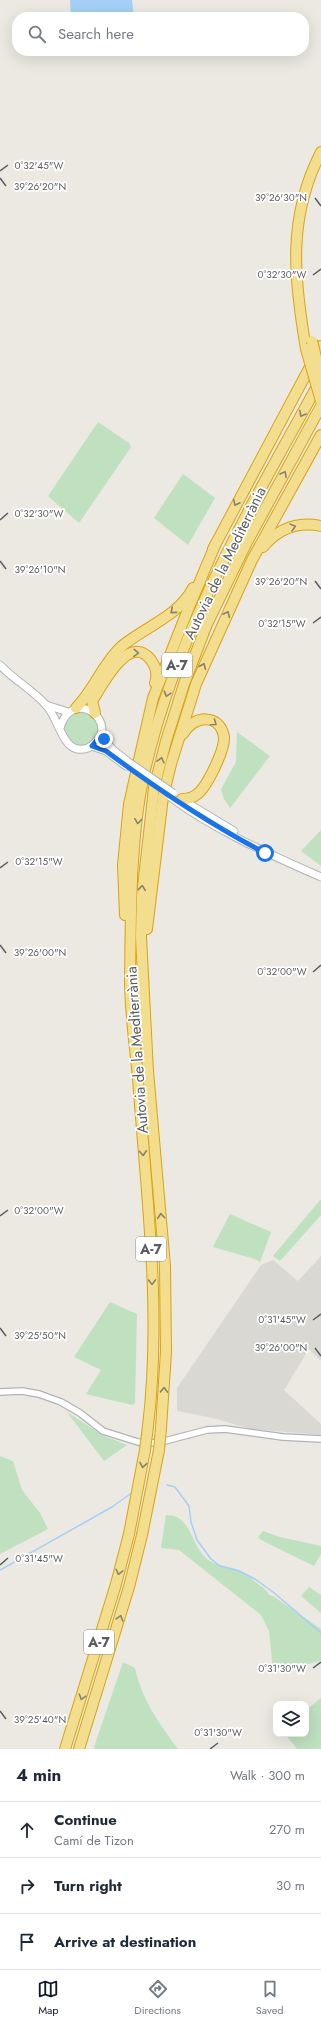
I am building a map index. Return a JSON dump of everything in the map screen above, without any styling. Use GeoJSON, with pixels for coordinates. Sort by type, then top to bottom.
{"type":"FeatureCollection","features":[{"type":"Feature","properties":{"kind":"highway"},"geometry":{"type":"LineString","coordinates":[[321,152],[312,170],[301,206],[295,244],[295,272],[321,379]]}},
{"type":"Feature","properties":{"kind":"highway"},"geometry":{"type":"LineString","coordinates":[[321,166],[308,204],[302,243],[302,270],[305,301],[321,401]]}},
{"type":"Feature","properties":{"kind":"highway"},"geometry":{"type":"LineString","coordinates":[[72,710],[86,699],[114,655],[121,647],[175,610],[192,591],[263,452],[313,345]]}},
{"type":"Feature","properties":{"kind":"highway","name":"Autovia de la Mediterrània"},"geometry":{"type":"LineString","coordinates":[[65,1749],[114,1591],[129,1534],[145,1450],[148,1426],[153,1340],[152,1267],[130,978],[132,879],[143,781],[152,741],[170,682],[196,619],[232,542],[321,379]]}},
{"type":"Feature","properties":{"kind":"highway","name":"Autovia de la Mediterrània"},"geometry":{"type":"LineString","coordinates":[[79,1749],[125,1601],[142,1535],[159,1450],[161,1428],[166,1352],[165,1266],[142,997],[142,896],[154,788],[166,741],[184,684],[207,624],[246,544],[321,406]]}},
{"type":"Feature","properties":{"kind":"highway"},"geometry":{"type":"LineString","coordinates":[[250,568],[252,560],[321,435]]}},
{"type":"Feature","properties":{"kind":"highway"},"geometry":{"type":"LineString","coordinates":[[142,947],[146,938],[159,818],[176,746],[196,684],[210,649],[261,549],[277,534],[300,525],[321,526]]}},
{"type":"Feature","properties":{"kind":"highway"},"geometry":{"type":"LineString","coordinates":[[153,698],[216,543]]}},
{"type":"Feature","properties":{"kind":"highway"},"geometry":{"type":"LineString","coordinates":[[95,713],[92,701],[120,659],[130,652],[141,653],[150,658],[156,667],[157,678],[129,804],[124,846],[126,967],[130,978]]}},
{"type":"Feature","properties":{"kind":"highway"},"geometry":{"type":"LineString","coordinates":[[176,746],[186,728],[191,723],[202,719],[218,725],[224,738],[220,756],[202,790],[192,798],[182,800]]}},
{"type":"Feature","properties":{"kind":"street"},"geometry":{"type":"LineString","coordinates":[[0,665],[46,705],[54,714],[64,741],[73,748],[84,749],[92,746],[101,735]]}},
{"type":"Feature","properties":{"kind":"street"},"geometry":{"type":"LineString","coordinates":[[46,705],[72,710],[86,709],[95,713],[101,723],[101,735],[126,763]]}},
{"type":"Feature","properties":{"kind":"street"},"geometry":{"type":"LineString","coordinates":[[60,728],[63,718],[72,710]]}},
{"type":"Feature","properties":{"kind":"street"},"geometry":{"type":"LineString","coordinates":[[92,746],[106,751],[126,763],[217,827],[258,849],[321,876]]}},
{"type":"Feature","properties":{"kind":"street"},"geometry":{"type":"LineString","coordinates":[[171,795],[258,844],[321,876]]}},
{"type":"Feature","properties":{"kind":"street"},"geometry":{"type":"LineString","coordinates":[[0,1392],[34,1393],[61,1402],[103,1431],[138,1442],[157,1443],[207,1430],[225,1429],[283,1437],[321,1439]]}},
{"type":"Feature","properties":{"kind":"shaded area"},"geometry":{"type":"Polygon","coordinates":[[[321,1256],[321,1361],[309,1349],[284,1390],[321,1424],[321,1435],[251,1429],[213,1418],[177,1411],[177,1388],[261,1265],[273,1260],[298,1281],[321,1256]]]}},
{"type":"Feature","properties":{"kind":"green space"},"geometry":{"type":"Polygon","coordinates":[[[98,422],[129,443],[131,447],[79,523],[48,496],[98,422]]]}},
{"type":"Feature","properties":{"kind":"green space"},"geometry":{"type":"Polygon","coordinates":[[[183,474],[215,498],[188,545],[154,518],[183,474]]]}},
{"type":"Feature","properties":{"kind":"green space"},"geometry":{"type":"Polygon","coordinates":[[[78,712],[84,712],[93,717],[97,723],[97,735],[93,741],[84,746],[78,746],[69,741],[64,732],[64,726],[69,717],[78,712]]]}},
{"type":"Feature","properties":{"kind":"green space"},"geometry":{"type":"Polygon","coordinates":[[[237,732],[270,756],[230,808],[224,799],[221,789],[236,762],[237,732]]]}},
{"type":"Feature","properties":{"kind":"green space"},"geometry":{"type":"Polygon","coordinates":[[[321,830],[321,866],[301,851],[321,830]]]}},
{"type":"Feature","properties":{"kind":"green space"},"geometry":{"type":"Polygon","coordinates":[[[321,1199],[321,1215],[280,1261],[273,1256],[321,1199]]]}},
{"type":"Feature","properties":{"kind":"green space"},"geometry":{"type":"Polygon","coordinates":[[[230,1214],[271,1232],[260,1262],[255,1259],[213,1247],[230,1214]]]}},
{"type":"Feature","properties":{"kind":"green space"},"geometry":{"type":"Polygon","coordinates":[[[110,1302],[137,1314],[135,1403],[132,1405],[86,1394],[101,1370],[74,1357],[110,1302]]]}},
{"type":"Feature","properties":{"kind":"green space"},"geometry":{"type":"Polygon","coordinates":[[[67,1412],[102,1435],[127,1445],[104,1461],[67,1412]]]}},
{"type":"Feature","properties":{"kind":"green space"},"geometry":{"type":"Polygon","coordinates":[[[0,1456],[13,1461],[22,1490],[40,1513],[48,1529],[0,1554],[0,1456]]]}},
{"type":"Feature","properties":{"kind":"green space"},"geometry":{"type":"Polygon","coordinates":[[[166,1515],[174,1516],[186,1525],[201,1553],[207,1559],[214,1563],[239,1570],[244,1573],[264,1589],[269,1595],[273,1596],[321,1629],[321,1661],[291,1668],[273,1670],[269,1631],[261,1615],[179,1550],[161,1548],[166,1515]]]}},
{"type":"Feature","properties":{"kind":"green space"},"geometry":{"type":"Polygon","coordinates":[[[263,1531],[280,1537],[321,1546],[321,1554],[314,1566],[261,1540],[258,1537],[263,1531]]]}},
{"type":"Feature","properties":{"kind":"green space"},"geometry":{"type":"Polygon","coordinates":[[[309,1587],[321,1595],[321,1613],[301,1596],[309,1587]]]}},
{"type":"Feature","properties":{"kind":"green space"},"geometry":{"type":"Polygon","coordinates":[[[123,1662],[135,1668],[138,1680],[152,1711],[178,1749],[95,1749],[94,1747],[123,1662]]]}},
{"type":"Feature","properties":{"kind":"green space"},"geometry":{"type":"Polygon","coordinates":[[[321,1698],[321,1749],[297,1749],[287,1737],[309,1737],[309,1708],[321,1698]]]}},
{"type":"Feature","properties":{"kind":"water"},"geometry":{"type":"Polygon","coordinates":[[[70,0],[132,0],[133,12],[71,12],[70,0]]]}},
{"type":"Feature","properties":{"kind":"waterway"},"geometry":{"type":"LineString","coordinates":[[167,1485],[175,1487],[189,1506],[191,1522],[197,1540],[211,1559],[220,1566],[239,1571],[255,1579],[273,1592],[321,1633]]}},
{"type":"Feature","properties":{"kind":"waterway"},"geometry":{"type":"LineString","coordinates":[[0,1570],[112,1507],[133,1492]]}},
{"type":"Feature","properties":{"kind":"route"},"geometry":{"type":"LineString","coordinates":[[104,739],[101,735],[92,746],[106,751],[179,804],[265,853]]}}]}
